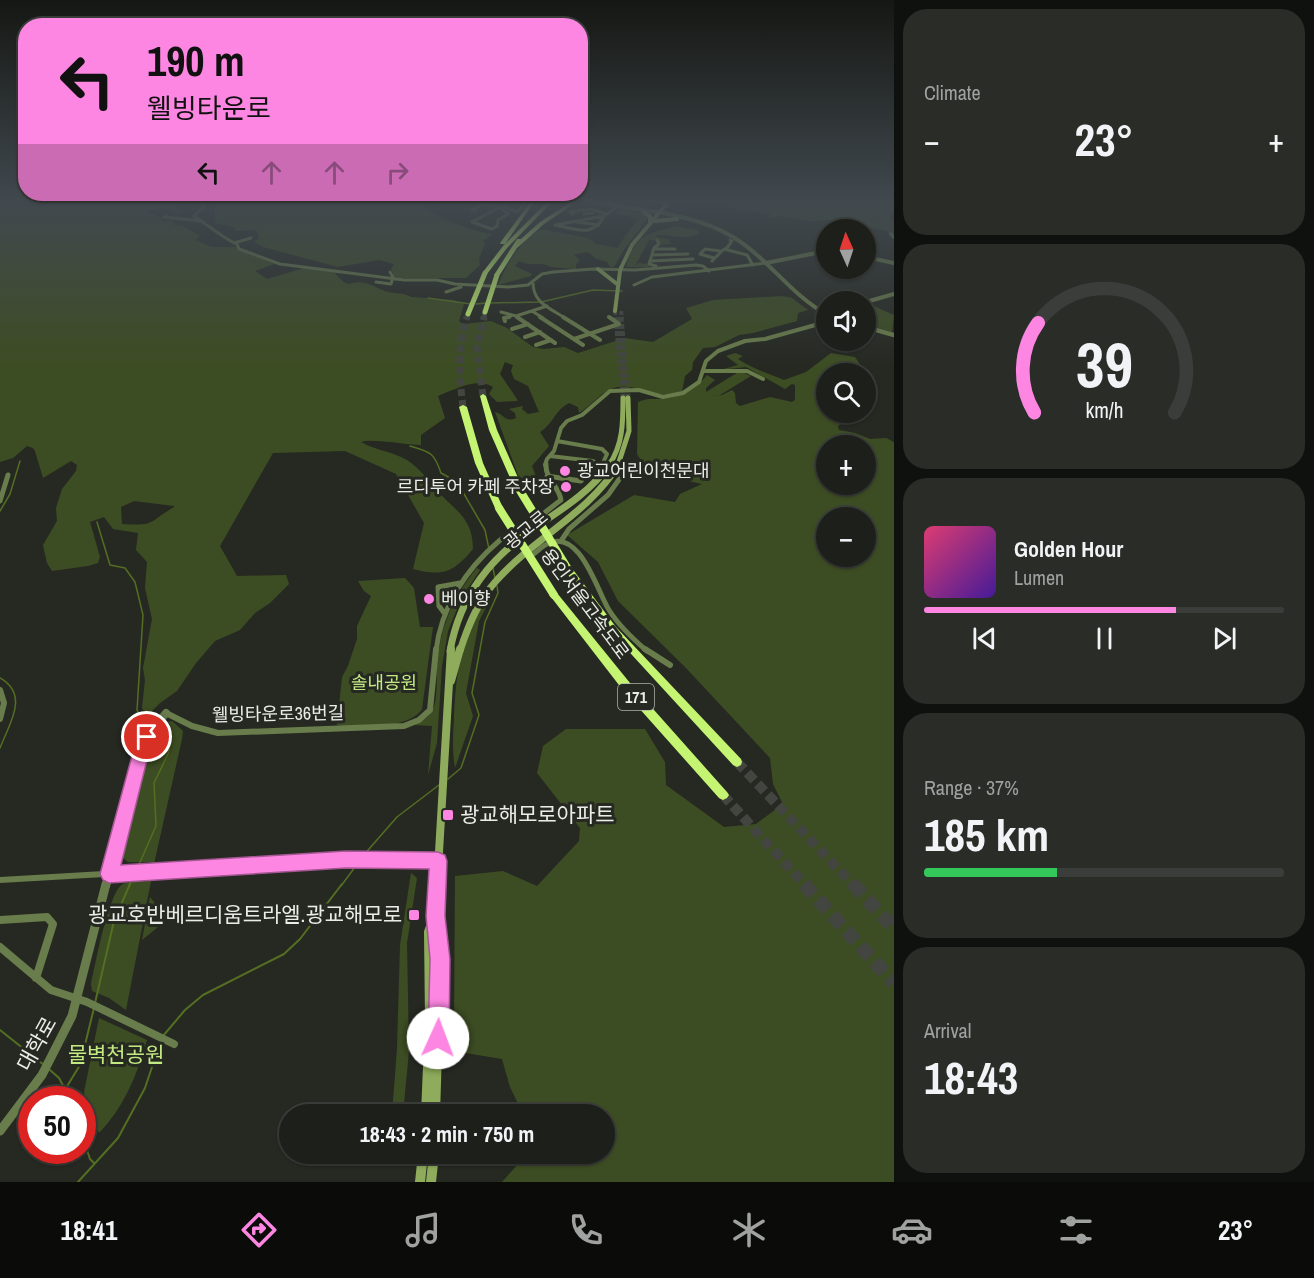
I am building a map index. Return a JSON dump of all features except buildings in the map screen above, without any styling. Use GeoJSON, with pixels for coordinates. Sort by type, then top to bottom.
{"type":"FeatureCollection","features":[{"type":"Feature","properties":{"kind":"highway"},"geometry":{"type":"LineString","coordinates":[[468,314],[485,273],[496,256]]}},
{"type":"Feature","properties":{"kind":"highway"},"geometry":{"type":"LineString","coordinates":[[494,259],[497,256]]}},
{"type":"Feature","properties":{"kind":"highway"},"geometry":{"type":"LineString","coordinates":[[484,312],[497,275],[508,256]]}},
{"type":"Feature","properties":{"kind":"highway"},"geometry":{"type":"LineString","coordinates":[[504,261],[509,256]]}},
{"type":"Feature","properties":{"kind":"highway","name":"용인서울고속도로"},"geometry":{"type":"LineString","coordinates":[[483,396],[493,430],[519,489],[568,569],[613,629],[737,762]]}},
{"type":"Feature","properties":{"kind":"highway","name":"용인서울고속도로"},"geometry":{"type":"LineString","coordinates":[[463,407],[472,444],[499,508],[554,595],[626,686],[723,795]]}},
{"type":"Feature","properties":{"kind":"main road"},"geometry":{"type":"LineString","coordinates":[[618,311],[617,284],[627,256]]}},
{"type":"Feature","properties":{"kind":"main road"},"geometry":{"type":"LineString","coordinates":[[598,269],[600,273],[613,278],[617,284]]}},
{"type":"Feature","properties":{"kind":"main road"},"geometry":{"type":"LineString","coordinates":[[608,275],[621,269]]}},
{"type":"Feature","properties":{"kind":"main road","name":"광교로"},"geometry":{"type":"LineString","coordinates":[[625,398],[630,427],[627,445],[621,462],[607,485],[576,514],[507,569],[490,589],[464,634],[449,686],[448,664],[454,627],[461,609],[479,579],[497,558],[585,493],[608,469],[623,439],[625,398]]}},
{"type":"Feature","properties":{"kind":"main road"},"geometry":{"type":"LineString","coordinates":[[435,1104],[440,959],[435,916],[449,686]]}},
{"type":"Feature","properties":{"kind":"main road"},"geometry":{"type":"LineString","coordinates":[[426,1104],[429,932],[435,916]]}},
{"type":"Feature","properties":{"kind":"main road"},"geometry":{"type":"LineString","coordinates":[[420,1182],[422,1164]]}},
{"type":"Feature","properties":{"kind":"main road"},"geometry":{"type":"LineString","coordinates":[[431,1182],[433,1164]]}},
{"type":"Feature","properties":{"kind":"street"},"geometry":{"type":"LineString","coordinates":[[257,256],[274,263],[392,279],[508,288],[532,283],[547,273],[696,265]]}},
{"type":"Feature","properties":{"kind":"street"},"geometry":{"type":"LineString","coordinates":[[651,256],[651,267]]}},
{"type":"Feature","properties":{"kind":"street"},"geometry":{"type":"LineString","coordinates":[[703,256],[713,260],[716,256]]}},
{"type":"Feature","properties":{"kind":"street"},"geometry":{"type":"LineString","coordinates":[[748,256],[753,265]]}},
{"type":"Feature","properties":{"kind":"street"},"geometry":{"type":"LineString","coordinates":[[757,256],[806,302],[816,308]]}},
{"type":"Feature","properties":{"kind":"street"},"geometry":{"type":"LineString","coordinates":[[634,285],[646,278],[768,265],[805,256]]}},
{"type":"Feature","properties":{"kind":"street"},"geometry":{"type":"LineString","coordinates":[[650,261],[693,259]]}},
{"type":"Feature","properties":{"kind":"street"},"geometry":{"type":"LineString","coordinates":[[876,259],[894,263]]}},
{"type":"Feature","properties":{"kind":"street"},"geometry":{"type":"LineString","coordinates":[[636,269],[696,265],[703,266],[709,271]]}},
{"type":"Feature","properties":{"kind":"street"},"geometry":{"type":"LineString","coordinates":[[636,269],[646,278]]}},
{"type":"Feature","properties":{"kind":"street"},"geometry":{"type":"LineString","coordinates":[[376,282],[391,284],[390,272]]}},
{"type":"Feature","properties":{"kind":"street"},"geometry":{"type":"LineString","coordinates":[[532,283],[533,293],[540,302],[600,340]]}},
{"type":"Feature","properties":{"kind":"street"},"geometry":{"type":"LineString","coordinates":[[446,292],[454,288],[471,287],[473,284]]}},
{"type":"Feature","properties":{"kind":"street"},"geometry":{"type":"LineString","coordinates":[[876,299],[894,294]]}},
{"type":"Feature","properties":{"kind":"street"},"geometry":{"type":"LineString","coordinates":[[505,321],[504,318],[547,306]]}},
{"type":"Feature","properties":{"kind":"street"},"geometry":{"type":"LineString","coordinates":[[532,311],[583,345]]}},
{"type":"Feature","properties":{"kind":"street"},"geometry":{"type":"LineString","coordinates":[[501,312],[507,312],[553,341],[536,345]]}},
{"type":"Feature","properties":{"kind":"street"},"geometry":{"type":"LineString","coordinates":[[609,317],[619,324]]}},
{"type":"Feature","properties":{"kind":"street"},"geometry":{"type":"LineString","coordinates":[[574,339],[626,322]]}},
{"type":"Feature","properties":{"kind":"street"},"geometry":{"type":"LineString","coordinates":[[512,329],[528,324]]}},
{"type":"Feature","properties":{"kind":"street"},"geometry":{"type":"LineString","coordinates":[[550,456],[593,461],[596,464],[581,481],[547,476],[545,467],[550,456],[555,451],[564,424],[582,415],[610,391],[634,389],[663,397],[687,390],[699,382],[706,361],[718,351],[745,341],[765,339],[816,325]]}},
{"type":"Feature","properties":{"kind":"street"},"geometry":{"type":"LineString","coordinates":[[876,331],[894,336]]}},
{"type":"Feature","properties":{"kind":"street"},"geometry":{"type":"LineString","coordinates":[[525,337],[540,332]]}},
{"type":"Feature","properties":{"kind":"street"},"geometry":{"type":"LineString","coordinates":[[704,371],[721,373],[748,369],[763,379]]}},
{"type":"Feature","properties":{"kind":"street"},"geometry":{"type":"LineString","coordinates":[[557,441],[602,449],[607,454],[602,466]]}},
{"type":"Feature","properties":{"kind":"street"},"geometry":{"type":"LineString","coordinates":[[561,541],[568,529],[608,495],[630,463]]}},
{"type":"Feature","properties":{"kind":"street"},"geometry":{"type":"LineString","coordinates":[[0,501],[8,476]]}},
{"type":"Feature","properties":{"kind":"street","name":"웰빙타운로36번길"},"geometry":{"type":"LineString","coordinates":[[109,874],[141,752],[150,731],[166,713],[192,726],[218,733],[388,727],[412,724],[426,715],[430,710],[436,645],[445,614],[460,583],[495,544],[560,503],[560,494],[547,476]]}},
{"type":"Feature","properties":{"kind":"street"},"geometry":{"type":"LineString","coordinates":[[532,555],[544,545],[561,541],[581,553],[605,603],[621,625],[652,653],[670,665]]}},
{"type":"Feature","properties":{"kind":"street","name":"웰빙타운로36번길"},"geometry":{"type":"LineString","coordinates":[[445,614],[439,606],[438,587],[460,583]]}},
{"type":"Feature","properties":{"kind":"street"},"geometry":{"type":"LineString","coordinates":[[0,690],[4,703],[0,719]]}},
{"type":"Feature","properties":{"kind":"street"},"geometry":{"type":"LineString","coordinates":[[0,880],[346,860],[438,861]]}},
{"type":"Feature","properties":{"kind":"street","name":"대학로"},"geometry":{"type":"LineString","coordinates":[[0,1131],[42,1075],[72,1016],[109,874]]}},
{"type":"Feature","properties":{"kind":"street"},"geometry":{"type":"LineString","coordinates":[[0,920],[47,917],[50,919],[53,924],[36,978]]}},
{"type":"Feature","properties":{"kind":"street"},"geometry":{"type":"LineString","coordinates":[[0,947],[51,990],[87,1002],[174,1044]]}},
{"type":"Feature","properties":{"kind":"green space"},"geometry":{"type":"Polygon","coordinates":[[[0,256],[256,256],[274,264],[255,271],[267,279],[304,268],[333,271],[343,282],[349,284],[360,282],[391,293],[411,297],[454,300],[464,304],[459,321],[463,324],[491,321],[507,328],[533,347],[543,349],[564,347],[578,353],[625,338],[653,342],[692,319],[686,308],[713,300],[782,296],[792,298],[808,310],[798,313],[797,321],[739,335],[715,347],[703,348],[693,362],[692,370],[685,376],[682,392],[658,395],[621,387],[605,392],[579,413],[578,407],[569,403],[564,406],[540,432],[549,446],[532,466],[540,487],[530,491],[523,489],[495,412],[509,419],[516,418],[515,413],[509,409],[523,406],[522,409],[528,414],[539,412],[528,386],[514,379],[511,371],[513,365],[505,362],[500,374],[517,401],[497,402],[489,394],[493,387],[487,384],[473,384],[438,396],[445,418],[421,435],[421,445],[361,442],[412,463],[466,521],[470,529],[473,549],[460,563],[447,571],[432,572],[413,569],[424,523],[396,474],[345,451],[273,453],[220,546],[237,576],[286,575],[289,584],[270,603],[255,613],[240,630],[215,641],[196,663],[177,691],[147,716],[142,708],[145,680],[143,668],[152,619],[145,588],[147,562],[136,550],[138,533],[113,529],[104,517],[90,522],[100,557],[98,563],[52,571],[47,563],[43,545],[57,521],[56,508],[62,489],[76,471],[77,465],[71,461],[43,478],[33,448],[27,446],[13,458],[0,462],[0,256]],[[134,501],[121,507],[122,524],[146,524],[174,507],[134,501]]]}},
{"type":"Feature","properties":{"kind":"green space"},"geometry":{"type":"Polygon","coordinates":[[[297,256],[480,256],[480,265],[466,278],[395,277],[391,269],[394,264],[379,260],[338,267],[297,256]]]}},
{"type":"Feature","properties":{"kind":"green space"},"geometry":{"type":"Polygon","coordinates":[[[513,256],[575,256],[580,260],[576,264],[576,269],[519,261],[515,266],[532,274],[531,276],[498,285],[513,256]]]}},
{"type":"Feature","properties":{"kind":"green space"},"geometry":{"type":"Polygon","coordinates":[[[593,256],[620,256],[614,267],[593,256]]]}},
{"type":"Feature","properties":{"kind":"green space"},"geometry":{"type":"Polygon","coordinates":[[[630,256],[640,256],[636,266],[638,263],[648,264],[649,267],[626,267],[630,256]]]}},
{"type":"Feature","properties":{"kind":"green space"},"geometry":{"type":"Polygon","coordinates":[[[876,307],[894,315],[892,332],[876,327],[876,307]]]}},
{"type":"Feature","properties":{"kind":"green space"},"geometry":{"type":"Polygon","coordinates":[[[735,353],[743,356],[738,359],[784,380],[806,372],[816,364],[816,423],[843,423],[838,426],[839,430],[860,435],[816,435],[816,495],[876,495],[876,439],[886,438],[894,442],[894,1182],[502,1182],[518,1164],[615,1164],[615,1104],[518,1104],[510,1087],[502,1059],[459,1052],[454,1032],[455,876],[503,871],[537,886],[579,841],[580,828],[537,773],[543,746],[566,729],[645,729],[665,762],[666,785],[724,827],[756,824],[783,804],[773,784],[770,758],[685,667],[618,601],[598,562],[567,535],[634,495],[675,502],[680,494],[702,484],[648,472],[637,454],[638,402],[681,394],[698,385],[707,375],[715,380],[706,388],[706,392],[740,371],[751,376],[720,395],[712,396],[722,395],[732,390],[735,393],[736,403],[740,406],[770,397],[792,402],[795,400],[795,385],[792,384],[785,389],[746,367],[720,370],[738,365],[726,356],[735,353]]]}},
{"type":"Feature","properties":{"kind":"green space"},"geometry":{"type":"Polygon","coordinates":[[[831,353],[855,357],[859,363],[818,363],[831,353]]]}},
{"type":"Feature","properties":{"kind":"green space"},"geometry":{"type":"Polygon","coordinates":[[[477,568],[480,570],[461,599],[448,631],[442,666],[437,743],[428,775],[432,726],[414,725],[426,718],[434,707],[437,665],[445,625],[461,590],[477,568]]]}},
{"type":"Feature","properties":{"kind":"green space","name":"솔내공원"},"geometry":{"type":"Polygon","coordinates":[[[405,578],[414,588],[420,627],[433,627],[422,709],[416,716],[395,724],[370,727],[337,725],[342,677],[357,639],[357,626],[371,596],[364,591],[358,581],[405,578]]]}},
{"type":"Feature","properties":{"kind":"green space"},"geometry":{"type":"Polygon","coordinates":[[[492,591],[479,621],[466,693],[473,716],[455,768],[453,730],[459,666],[467,635],[492,591]]]}},
{"type":"Feature","properties":{"kind":"green space"},"geometry":{"type":"Polygon","coordinates":[[[172,721],[183,731],[182,739],[154,864],[128,862],[122,857],[150,746],[167,722],[172,721]]]}},
{"type":"Feature","properties":{"kind":"green space"},"geometry":{"type":"Polygon","coordinates":[[[411,873],[417,878],[407,943],[409,1051],[404,1104],[393,1104],[397,1049],[400,945],[411,873]]]}},
{"type":"Feature","properties":{"kind":"green space"},"geometry":{"type":"Polygon","coordinates":[[[151,881],[126,1010],[109,998],[92,991],[91,984],[103,930],[118,889],[126,883],[151,881]]]}},
{"type":"Feature","properties":{"kind":"green space"},"geometry":{"type":"Polygon","coordinates":[[[150,897],[168,919],[142,940],[150,897]]]}},
{"type":"Feature","properties":{"kind":"green space","name":"물벽천공원"},"geometry":{"type":"Polygon","coordinates":[[[99,1018],[147,1040],[129,1090],[116,1112],[99,1133],[96,1127],[96,1086],[85,1086],[99,1018]]]}},
{"type":"Feature","properties":{"kind":"waterway"},"geometry":{"type":"LineString","coordinates":[[491,303],[541,302],[593,290],[622,291]]}},
{"type":"Feature","properties":{"kind":"waterway"},"geometry":{"type":"LineString","coordinates":[[428,298],[471,304]]}},
{"type":"Feature","properties":{"kind":"waterway"},"geometry":{"type":"LineString","coordinates":[[476,304],[486,303]]}},
{"type":"Feature","properties":{"kind":"waterway"},"geometry":{"type":"LineString","coordinates":[[410,446],[430,454],[441,473],[457,482],[485,530],[489,549]]}},
{"type":"Feature","properties":{"kind":"waterway"},"geometry":{"type":"LineString","coordinates":[[0,511],[10,494],[20,461]]}},
{"type":"Feature","properties":{"kind":"waterway"},"geometry":{"type":"LineString","coordinates":[[97,522],[110,565],[125,568],[135,582],[143,615],[137,710],[143,720],[152,724]]}},
{"type":"Feature","properties":{"kind":"waterway"},"geometry":{"type":"LineString","coordinates":[[493,568],[495,578]]}},
{"type":"Feature","properties":{"kind":"waterway"},"geometry":{"type":"LineString","coordinates":[[448,779],[461,768],[479,715],[472,693],[485,622],[498,593],[497,586]]}},
{"type":"Feature","properties":{"kind":"waterway"},"geometry":{"type":"LineString","coordinates":[[0,678],[9,685],[16,701],[12,720],[0,748]]}},
{"type":"Feature","properties":{"kind":"waterway"},"geometry":{"type":"LineString","coordinates":[[137,869],[156,826],[154,783],[168,754],[170,744],[168,734],[159,728]]}},
{"type":"Feature","properties":{"kind":"waterway"},"geometry":{"type":"LineString","coordinates":[[362,857],[397,817],[439,785]]}},
{"type":"Feature","properties":{"kind":"waterway"},"geometry":{"type":"LineString","coordinates":[[341,886],[358,863]]}},
{"type":"Feature","properties":{"kind":"waterway"},"geometry":{"type":"LineString","coordinates":[[129,886],[135,873]]}},
{"type":"Feature","properties":{"kind":"waterway"},"geometry":{"type":"LineString","coordinates":[[95,1003],[114,921],[130,884]]}},
{"type":"Feature","properties":{"kind":"waterway"},"geometry":{"type":"LineString","coordinates":[[163,1036],[185,1010],[203,995],[284,954],[300,939],[342,884]]}},
{"type":"Feature","properties":{"kind":"waterway"},"geometry":{"type":"LineString","coordinates":[[67,1086],[80,1065],[94,1008]]}},
{"type":"Feature","properties":{"kind":"waterway"},"geometry":{"type":"LineString","coordinates":[[0,1030],[44,1065]]}},
{"type":"Feature","properties":{"kind":"waterway"},"geometry":{"type":"LineString","coordinates":[[78,1182],[118,1138],[145,1088],[160,1043]]}},
{"type":"Feature","properties":{"kind":"waterway"},"geometry":{"type":"LineString","coordinates":[[50,1070],[63,1086]]}},
{"type":"Feature","properties":{"kind":"tunnel"},"geometry":{"type":"LineString","coordinates":[[615,311],[616,318]]}},
{"type":"Feature","properties":{"kind":"tunnel"},"geometry":{"type":"LineString","coordinates":[[621,311],[622,318]]}},
{"type":"Feature","properties":{"kind":"tunnel"},"geometry":{"type":"LineString","coordinates":[[484,318],[485,312]]}},
{"type":"Feature","properties":{"kind":"tunnel"},"geometry":{"type":"LineString","coordinates":[[467,318],[468,314]]}},
{"type":"Feature","properties":{"kind":"tunnel"},"geometry":{"type":"LineString","coordinates":[[463,407],[460,362],[467,317]]}},
{"type":"Feature","properties":{"kind":"tunnel"},"geometry":{"type":"LineString","coordinates":[[483,396],[477,347],[484,317]]}},
{"type":"Feature","properties":{"kind":"tunnel"},"geometry":{"type":"LineString","coordinates":[[616,317],[623,398]]}},
{"type":"Feature","properties":{"kind":"tunnel"},"geometry":{"type":"LineString","coordinates":[[621,317],[628,398]]}},
{"type":"Feature","properties":{"kind":"tunnel"},"geometry":{"type":"LineString","coordinates":[[737,762],[854,886]]}},
{"type":"Feature","properties":{"kind":"tunnel"},"geometry":{"type":"LineString","coordinates":[[723,795],[806,886]]}},
{"type":"Feature","properties":{"kind":"tunnel"},"geometry":{"type":"LineString","coordinates":[[804,884],[894,983]]}},
{"type":"Feature","properties":{"kind":"tunnel"},"geometry":{"type":"LineString","coordinates":[[853,884],[894,928]]}},
{"type":"Feature","properties":{"kind":"place","name":"광교어린이천문대"},"geometry":{"type":"Point","coordinates":[565,471]}},
{"type":"Feature","properties":{"kind":"place","name":"르디투어 카페 주차장"},"geometry":{"type":"Point","coordinates":[566,487]}},
{"type":"Feature","properties":{"kind":"place","name":"베이향"},"geometry":{"type":"Point","coordinates":[429,599]}},
{"type":"Feature","properties":{"kind":"place","name":"광교해모로아파트"},"geometry":{"type":"Point","coordinates":[448,815]}},
{"type":"Feature","properties":{"kind":"place","name":"광교호반베르디움트라엘.광교해모로"},"geometry":{"type":"Point","coordinates":[414,915]}},
{"type":"Feature","properties":{"kind":"route"},"geometry":{"type":"LineString","coordinates":[[147,737],[109,874],[346,860],[438,861],[435,916],[440,959],[438,1038]]}}]}
